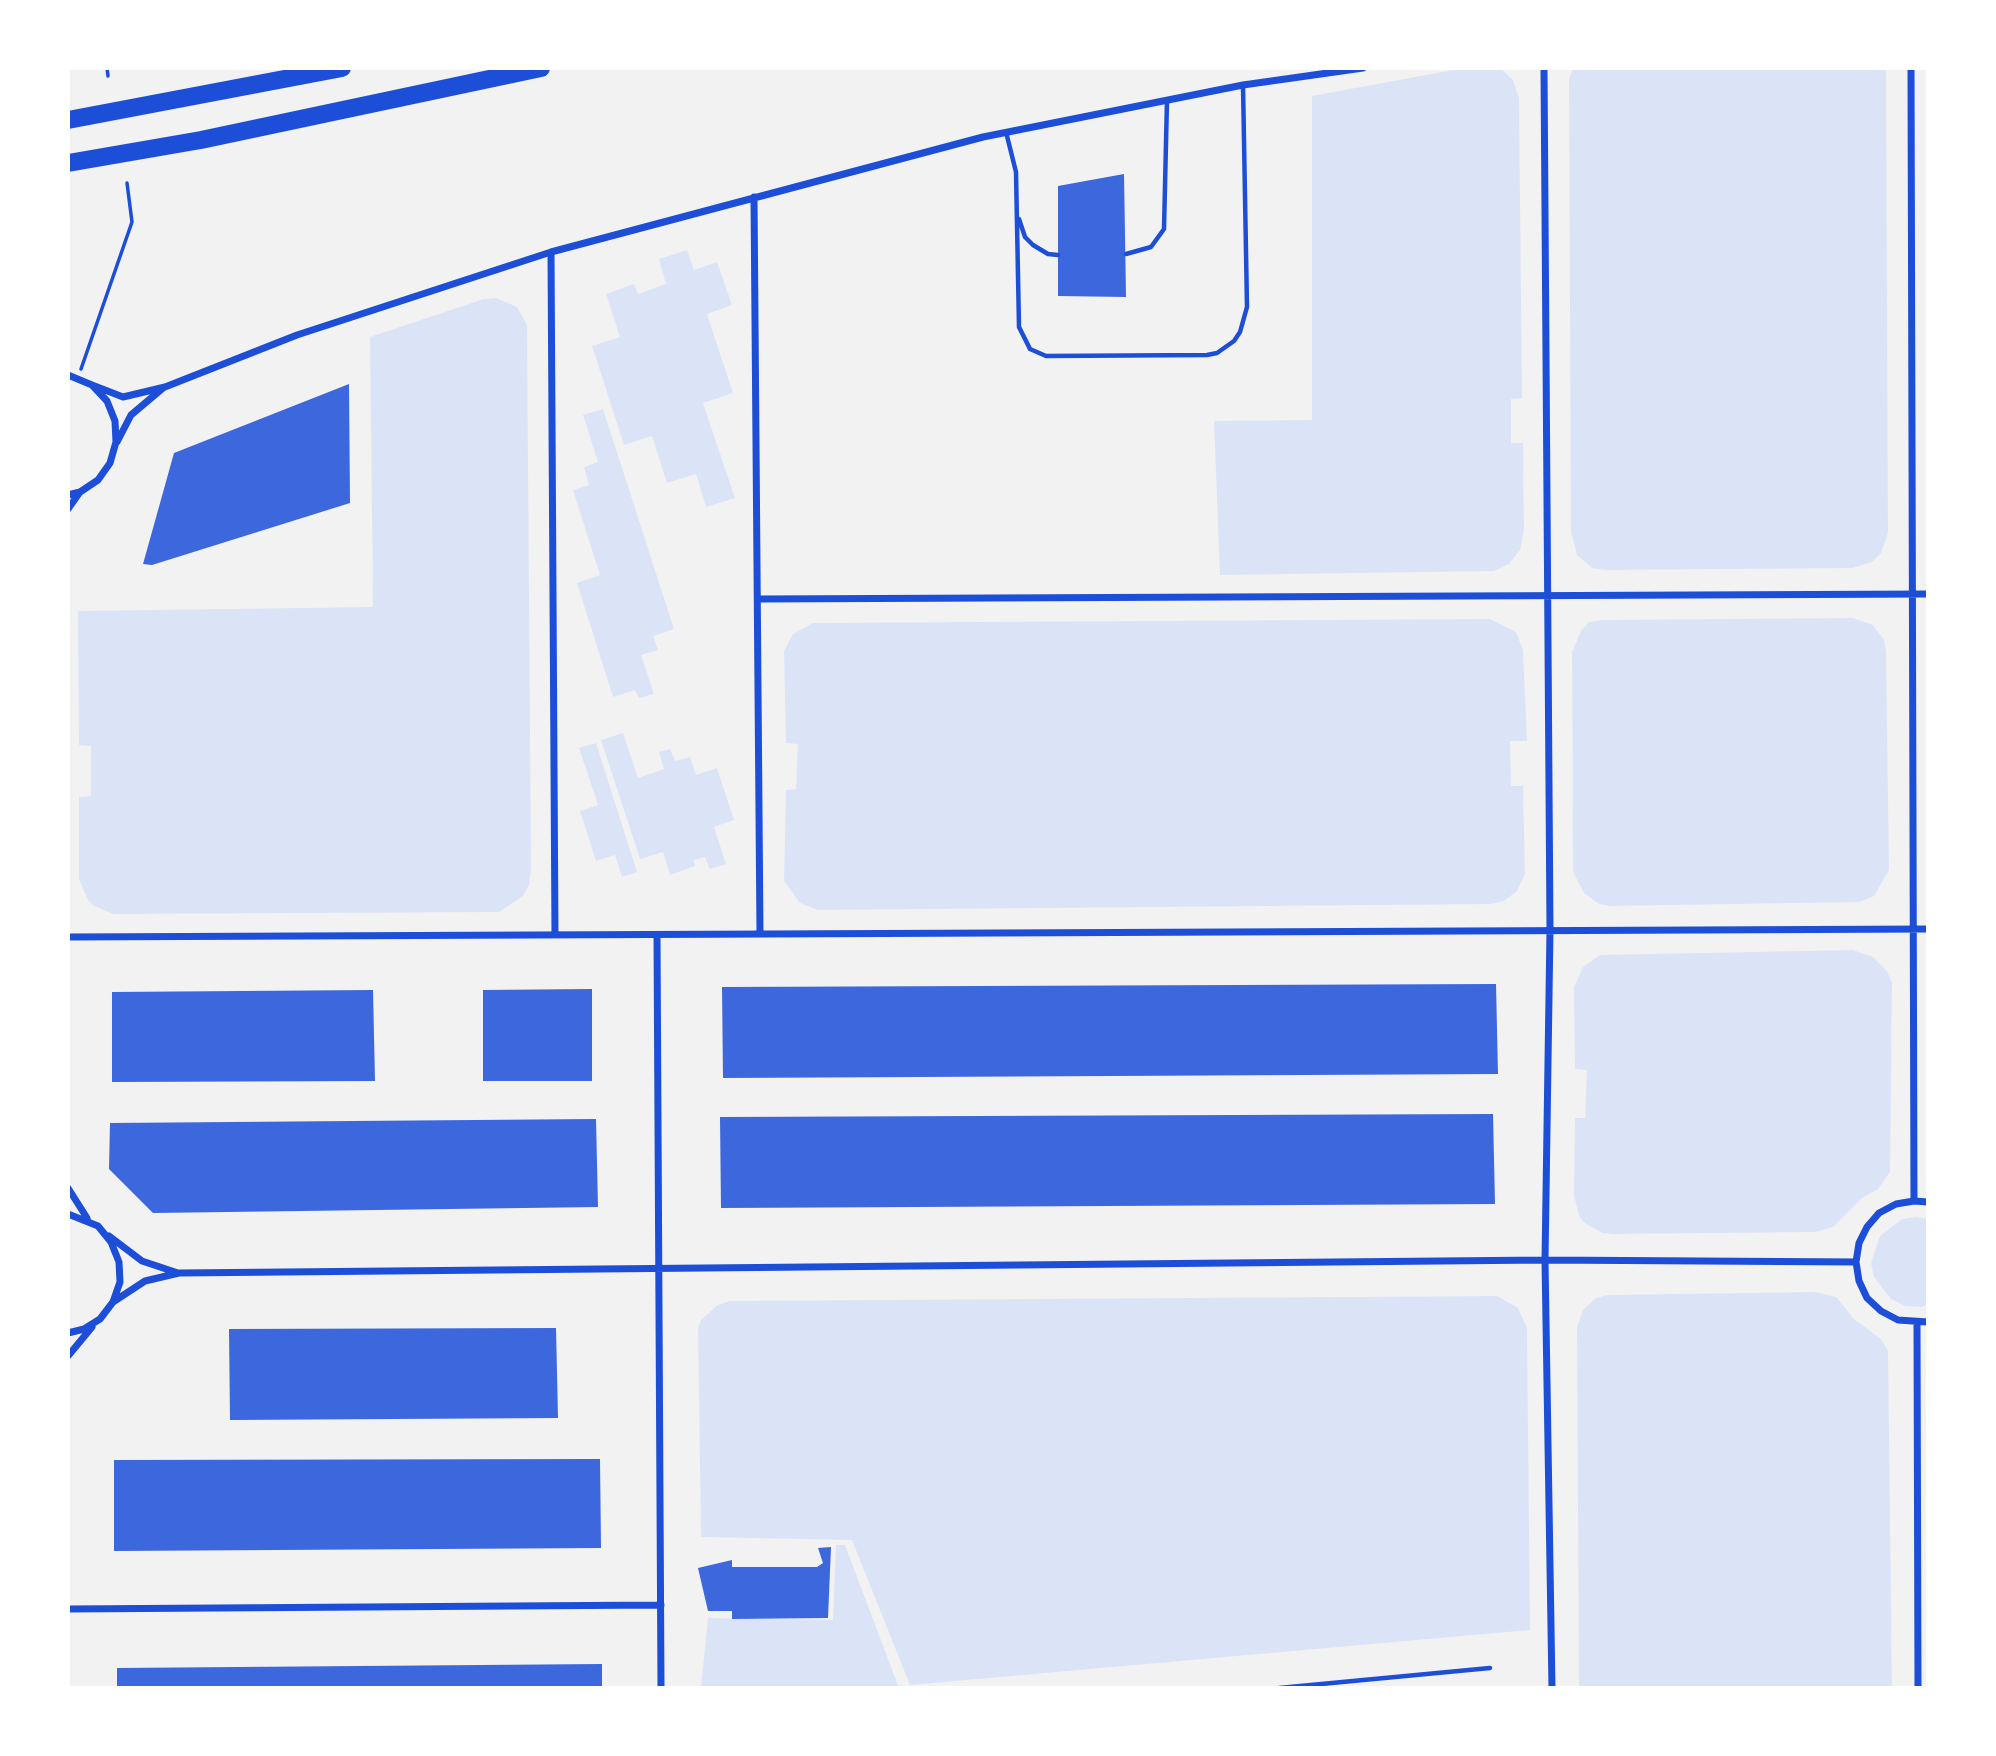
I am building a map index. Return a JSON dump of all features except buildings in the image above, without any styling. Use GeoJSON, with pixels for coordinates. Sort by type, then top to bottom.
{"type":"FeatureCollection","features":[{"type":"Feature","properties":{"kind":"highway"},"geometry":{"type":"LineString","coordinates":[[68,120],[342,68]]}},
{"type":"Feature","properties":{"kind":"highway"},"geometry":{"type":"LineString","coordinates":[[68,163],[215,137],[541,68]]}},
{"type":"Feature","properties":{"kind":"street"},"geometry":{"type":"LineString","coordinates":[[68,375],[123,397],[165,387],[297,335],[551,252],[754,197],[1006,132],[1243,85],[1363,68]]}},
{"type":"Feature","properties":{"kind":"street"},"geometry":{"type":"LineString","coordinates":[[1544,68],[1550,930],[1545,1260],[1552,1688]]}},
{"type":"Feature","properties":{"kind":"street"},"geometry":{"type":"LineString","coordinates":[[1911,68],[1914,1200]]}},
{"type":"Feature","properties":{"kind":"street"},"geometry":{"type":"LineString","coordinates":[[754,197],[760,934]]}},
{"type":"Feature","properties":{"kind":"street"},"geometry":{"type":"LineString","coordinates":[[551,252],[555,935]]}},
{"type":"Feature","properties":{"kind":"street"},"geometry":{"type":"LineString","coordinates":[[92,385],[107,401],[115,421],[116,442]]}},
{"type":"Feature","properties":{"kind":"street"},"geometry":{"type":"LineString","coordinates":[[68,509],[80,492],[104,471],[131,415],[165,387]]}},
{"type":"Feature","properties":{"kind":"street"},"geometry":{"type":"LineString","coordinates":[[68,495],[80,492]]}},
{"type":"Feature","properties":{"kind":"street"},"geometry":{"type":"LineString","coordinates":[[758,599],[1928,594]]}},
{"type":"Feature","properties":{"kind":"street"},"geometry":{"type":"LineString","coordinates":[[68,937],[1928,929]]}},
{"type":"Feature","properties":{"kind":"street"},"geometry":{"type":"LineString","coordinates":[[657,935],[661,1688]]}},
{"type":"Feature","properties":{"kind":"street"},"geometry":{"type":"LineString","coordinates":[[68,1188],[90,1222]]}},
{"type":"Feature","properties":{"kind":"street"},"geometry":{"type":"LineString","coordinates":[[1928,1202],[1914,1200],[1888,1209],[1867,1227],[1859,1243],[1856,1262],[1859,1281],[1867,1298],[1881,1311],[1898,1320],[1917,1324],[1928,1322]]}},
{"type":"Feature","properties":{"kind":"street"},"geometry":{"type":"LineString","coordinates":[[68,1214],[98,1226],[142,1261],[178,1273]]}},
{"type":"Feature","properties":{"kind":"street"},"geometry":{"type":"LineString","coordinates":[[68,1356],[113,1302],[120,1282],[119,1262],[111,1242],[98,1226]]}},
{"type":"Feature","properties":{"kind":"street"},"geometry":{"type":"LineString","coordinates":[[113,1302],[145,1281],[178,1273],[1545,1260],[1856,1262]]}},
{"type":"Feature","properties":{"kind":"street"},"geometry":{"type":"LineString","coordinates":[[68,1333],[84,1329],[100,1319]]}},
{"type":"Feature","properties":{"kind":"street"},"geometry":{"type":"LineString","coordinates":[[1917,1324],[1918,1688]]}},
{"type":"Feature","properties":{"kind":"street"},"geometry":{"type":"LineString","coordinates":[[68,1609],[661,1605]]}},
{"type":"Feature","properties":{"kind":"lane"},"geometry":{"type":"LineString","coordinates":[[1006,132],[1016,172],[1019,327],[1030,349],[1046,356],[1207,355],[1226,348],[1240,332],[1247,307],[1243,85]]}},
{"type":"Feature","properties":{"kind":"lane"},"geometry":{"type":"LineString","coordinates":[[1126,254],[1151,247],[1164,229],[1167,100]]}},
{"type":"Feature","properties":{"kind":"lane"},"geometry":{"type":"LineString","coordinates":[[1017,211],[1025,237],[1032,245],[1040,251],[1058,255]]}},
{"type":"Feature","properties":{"kind":"lane"},"geometry":{"type":"LineString","coordinates":[[1279,1688],[1490,1668]]}},
{"type":"Feature","properties":{"kind":"path"},"geometry":{"type":"LineString","coordinates":[[107,68],[108,76]]}},
{"type":"Feature","properties":{"kind":"path"},"geometry":{"type":"LineString","coordinates":[[78,377],[132,222],[127,183]]}},
{"type":"Feature","properties":{"kind":"shaded area"},"geometry":{"type":"Polygon","coordinates":[[[1464,68],[1500,68],[1513,80],[1519,98],[1522,398],[1511,399],[1511,443],[1523,443],[1524,529],[1520,550],[1509,564],[1494,571],[1220,575],[1214,421],[1312,420],[1312,96],[1464,68]]]}},
{"type":"Feature","properties":{"kind":"shaded area"},"geometry":{"type":"Polygon","coordinates":[[[1573,68],[1886,68],[1888,533],[1881,553],[1872,562],[1852,568],[1605,570],[1592,568],[1577,555],[1571,532],[1569,80],[1573,68]]]}},
{"type":"Feature","properties":{"kind":"shaded area"},"geometry":{"type":"Polygon","coordinates":[[[687,250],[694,270],[717,262],[732,305],[707,314],[733,393],[703,403],[735,498],[706,507],[696,474],[667,483],[652,436],[624,445],[592,346],[620,337],[606,294],[634,284],[638,294],[666,284],[659,259],[687,250]]]}},
{"type":"Feature","properties":{"kind":"shaded area"},"geometry":{"type":"Polygon","coordinates":[[[496,298],[517,307],[527,325],[531,868],[529,885],[523,896],[499,912],[113,914],[94,906],[88,900],[79,879],[79,797],[91,796],[91,746],[79,745],[78,611],[373,607],[370,337],[484,299],[496,298]]]}},
{"type":"Feature","properties":{"kind":"shaded area"},"geometry":{"type":"Polygon","coordinates":[[[603,409],[674,629],[653,636],[658,650],[641,655],[654,694],[639,698],[635,690],[613,697],[577,583],[600,575],[573,490],[589,485],[584,467],[598,462],[583,415],[603,409]]]}},
{"type":"Feature","properties":{"kind":"shaded area"},"geometry":{"type":"Polygon","coordinates":[[[1853,618],[1873,625],[1884,640],[1886,651],[1889,870],[1874,896],[1859,902],[1611,906],[1599,904],[1584,893],[1573,872],[1572,652],[1581,631],[1589,622],[1853,618]]]}},
{"type":"Feature","properties":{"kind":"shaded area"},"geometry":{"type":"Polygon","coordinates":[[[1490,619],[1516,632],[1523,650],[1527,741],[1510,741],[1511,786],[1523,786],[1525,874],[1517,891],[1504,901],[1491,904],[818,910],[800,903],[784,881],[786,790],[796,789],[798,744],[786,743],[784,651],[793,634],[813,623],[1490,619]]]}},
{"type":"Feature","properties":{"kind":"shaded area"},"geometry":{"type":"Polygon","coordinates":[[[623,733],[638,778],[664,769],[659,752],[670,749],[675,761],[690,757],[696,775],[717,768],[734,820],[714,827],[726,864],[710,869],[705,857],[694,860],[695,866],[670,875],[663,852],[640,859],[601,740],[623,733]]]}},
{"type":"Feature","properties":{"kind":"shaded area"},"geometry":{"type":"Polygon","coordinates":[[[596,743],[637,872],[622,877],[615,855],[596,861],[580,811],[598,805],[579,748],[596,743]]]}},
{"type":"Feature","properties":{"kind":"shaded area"},"geometry":{"type":"Polygon","coordinates":[[[1853,950],[1873,957],[1887,971],[1892,983],[1890,1172],[1878,1189],[1862,1198],[1833,1227],[1815,1232],[1613,1234],[1603,1233],[1586,1224],[1580,1218],[1574,1196],[1575,1118],[1585,1118],[1587,1070],[1575,1069],[1574,987],[1583,967],[1600,955],[1853,950]]]}},
{"type":"Feature","properties":{"kind":"shaded area"},"geometry":{"type":"Polygon","coordinates":[[[1902,1219],[1928,1219],[1928,1305],[1921,1307],[1905,1306],[1891,1299],[1874,1277],[1871,1263],[1880,1236],[1902,1219]]]}},
{"type":"Feature","properties":{"kind":"shaded area"},"geometry":{"type":"Polygon","coordinates":[[[1816,1292],[1836,1297],[1854,1319],[1881,1339],[1888,1351],[1892,1688],[1579,1688],[1577,1328],[1583,1310],[1596,1298],[1607,1295],[1816,1292]]]}},
{"type":"Feature","properties":{"kind":"shaded area"},"geometry":{"type":"Polygon","coordinates":[[[1497,1296],[1518,1308],[1527,1328],[1530,1630],[910,1685],[852,1540],[701,1537],[698,1328],[701,1320],[718,1305],[730,1301],[1497,1296]]]}},
{"type":"Feature","properties":{"kind":"shaded area"},"geometry":{"type":"Polygon","coordinates":[[[836,1545],[845,1545],[899,1688],[701,1688],[708,1618],[833,1620],[836,1545]]]}}]}
